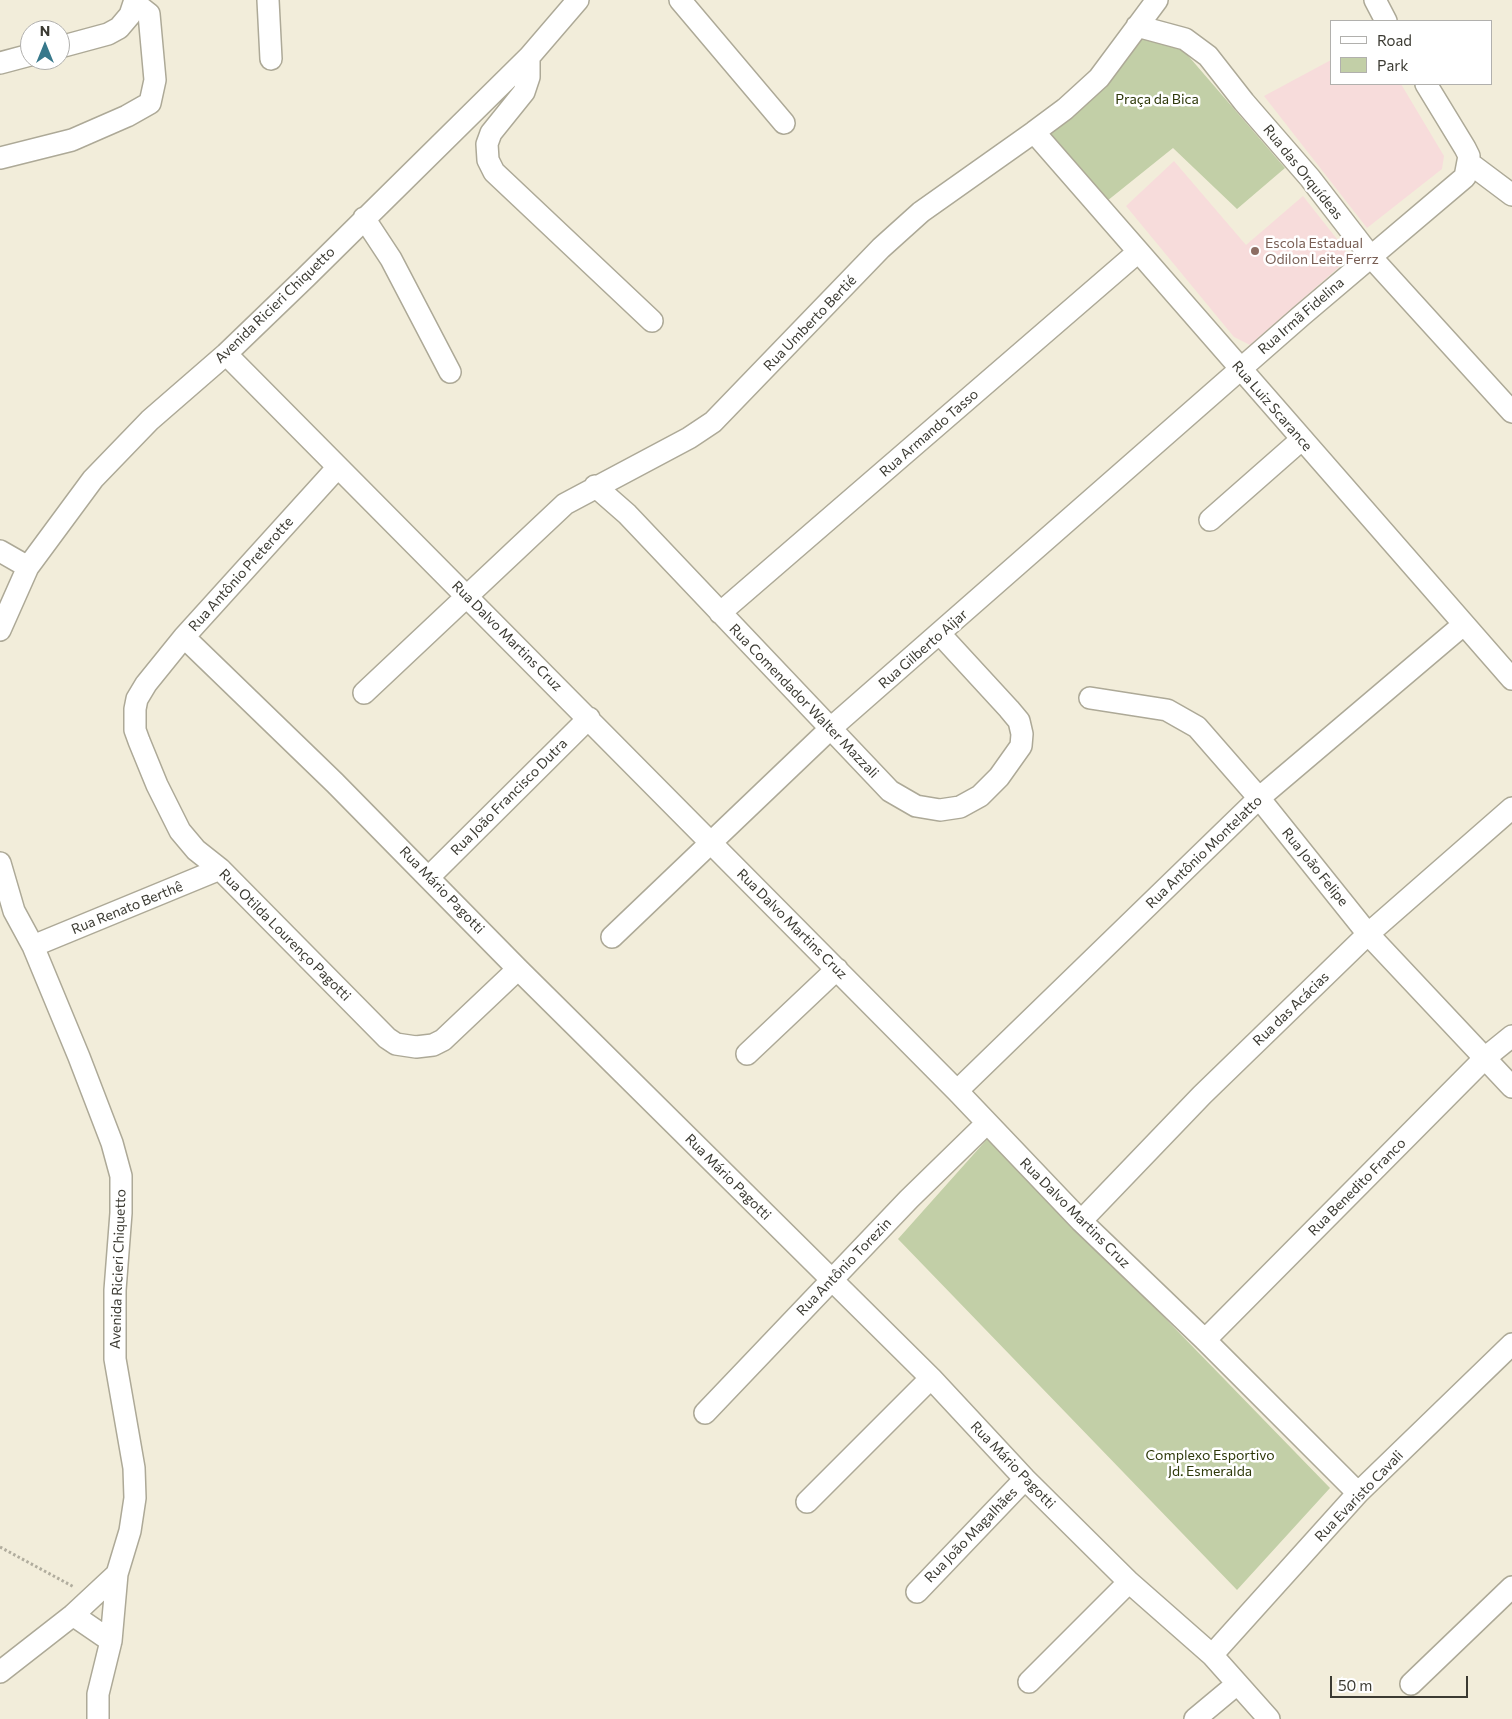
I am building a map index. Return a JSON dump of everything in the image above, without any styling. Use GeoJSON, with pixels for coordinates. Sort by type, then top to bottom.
{"type":"FeatureCollection","features":[{"type":"Feature","properties":{"kind":"street"},"geometry":{"type":"LineString","coordinates":[[268,0],[271,59]]}},
{"type":"Feature","properties":{"kind":"street","name":"Avenida Ricieri Chiquetto"},"geometry":{"type":"LineString","coordinates":[[0,630],[28,567],[92,479],[150,420],[226,354],[529,57],[578,0]]}},
{"type":"Feature","properties":{"kind":"street"},"geometry":{"type":"LineString","coordinates":[[680,0],[784,123]]}},
{"type":"Feature","properties":{"kind":"street","name":"Rua Umberto Bertié"},"geometry":{"type":"LineString","coordinates":[[364,693],[565,504],[595,486],[689,438],[713,422],[882,248],[921,212],[1065,109],[1099,78],[1157,0]]}},
{"type":"Feature","properties":{"kind":"street"},"geometry":{"type":"LineString","coordinates":[[1375,0],[1385,20]]}},
{"type":"Feature","properties":{"kind":"street"},"geometry":{"type":"LineString","coordinates":[[0,158],[72,140],[127,116],[150,103],[155,80],[149,14],[135,2],[125,23],[119,28],[108,34],[70,44]]}},
{"type":"Feature","properties":{"kind":"street","name":"Rua das Orquídeas"},"geometry":{"type":"LineString","coordinates":[[1137,26],[1185,39],[1208,56],[1244,102],[1310,178],[1371,257],[1512,412]]}},
{"type":"Feature","properties":{"kind":"street"},"geometry":{"type":"LineString","coordinates":[[529,57],[529,77],[524,92],[491,132],[487,144],[488,160],[494,172],[652,321]]}},
{"type":"Feature","properties":{"kind":"street"},"geometry":{"type":"LineString","coordinates":[[0,63],[20,58]]}},
{"type":"Feature","properties":{"kind":"street"},"geometry":{"type":"LineString","coordinates":[[1427,85],[1465,148],[1468,162],[1512,195]]}},
{"type":"Feature","properties":{"kind":"street","name":"Rua Luiz Scarance"},"geometry":{"type":"LineString","coordinates":[[1034,132],[1301,440],[1512,679]]}},
{"type":"Feature","properties":{"kind":"street","name":"Rua Irmã Fidelina"},"geometry":{"type":"LineString","coordinates":[[1240,369],[1459,183],[1465,176],[1468,162]]}},
{"type":"Feature","properties":{"kind":"street"},"geometry":{"type":"LineString","coordinates":[[364,218],[391,258],[450,372]]}},
{"type":"Feature","properties":{"kind":"street","name":"Rua Armando Tasso"},"geometry":{"type":"LineString","coordinates":[[720,613],[1138,252]]}},
{"type":"Feature","properties":{"kind":"street","name":"Rua Dalvo Martins Cruz"},"geometry":{"type":"LineString","coordinates":[[226,354],[712,842],[957,1091],[1081,1221],[1205,1340],[1358,1493]]}},
{"type":"Feature","properties":{"kind":"street","name":"Rua Gilberto Aijar"},"geometry":{"type":"LineString","coordinates":[[612,937],[832,728],[1240,369]]}},
{"type":"Feature","properties":{"kind":"street"},"geometry":{"type":"LineString","coordinates":[[1210,520],[1301,440]]}},
{"type":"Feature","properties":{"kind":"street","name":"Rua Antônio Preterotte"},"geometry":{"type":"LineString","coordinates":[[146,684],[184,637],[338,467]]}},
{"type":"Feature","properties":{"kind":"street","name":"Rua Comendador Walter Mazzali"},"geometry":{"type":"LineString","coordinates":[[595,486],[627,514],[890,791],[916,806],[940,810],[960,807],[980,796],[999,777],[1021,746],[1022,734],[1018,721],[1009,709],[940,634]]}},
{"type":"Feature","properties":{"kind":"street"},"geometry":{"type":"LineString","coordinates":[[3,556],[28,567]]}},
{"type":"Feature","properties":{"kind":"street","name":"Rua Antônio Montelatto"},"geometry":{"type":"LineString","coordinates":[[957,1091],[1259,798],[1463,625]]}},
{"type":"Feature","properties":{"kind":"street","name":"Rua Mário Pagotti"},"geometry":{"type":"LineString","coordinates":[[184,637],[429,877],[518,969],[931,1378],[1025,1479],[1129,1582],[1212,1654],[1269,1719]]}},
{"type":"Feature","properties":{"kind":"street","name":"Rua Otilda Lourenço Pagotti"},"geometry":{"type":"LineString","coordinates":[[146,684],[137,699],[136,730],[157,785],[180,830],[196,850],[220,869],[387,1038],[396,1044],[416,1047],[433,1046],[443,1040],[518,969]]}},
{"type":"Feature","properties":{"kind":"street","name":"Rua João Felipe"},"geometry":{"type":"LineString","coordinates":[[1090,698],[1167,710],[1197,727],[1259,798],[1368,934],[1486,1057],[1512,1087]]}},
{"type":"Feature","properties":{"kind":"street","name":"Rua João Francisco Dutra"},"geometry":{"type":"LineString","coordinates":[[429,877],[589,718]]}},
{"type":"Feature","properties":{"kind":"street","name":"Rua das Acácias"},"geometry":{"type":"LineString","coordinates":[[1081,1221],[1202,1095],[1368,934],[1512,808]]}},
{"type":"Feature","properties":{"kind":"street","name":"Avenida Ricieri Chiquetto"},"geometry":{"type":"LineString","coordinates":[[0,862],[14,911],[33,946],[95,1099],[112,1143],[121,1176],[121,1213],[115,1290],[115,1359],[134,1468],[135,1498],[130,1531],[117,1574],[111,1641],[98,1694],[98,1719]]}},
{"type":"Feature","properties":{"kind":"street","name":"Rua Renato Berthê"},"geometry":{"type":"LineString","coordinates":[[33,946],[220,869]]}},
{"type":"Feature","properties":{"kind":"street"},"geometry":{"type":"LineString","coordinates":[[747,1054],[836,969]]}},
{"type":"Feature","properties":{"kind":"street","name":"Rua Benedito Franco"},"geometry":{"type":"LineString","coordinates":[[1205,1340],[1486,1057],[1512,1036]]}},
{"type":"Feature","properties":{"kind":"street","name":"Rua Antônio Torezin"},"geometry":{"type":"LineString","coordinates":[[704,1413],[909,1199],[987,1124]]}},
{"type":"Feature","properties":{"kind":"street","name":"Rua Evaristo Cavali"},"geometry":{"type":"LineString","coordinates":[[1212,1654],[1358,1493],[1512,1344]]}},
{"type":"Feature","properties":{"kind":"street"},"geometry":{"type":"LineString","coordinates":[[807,1502],[931,1378]]}},
{"type":"Feature","properties":{"kind":"street","name":"Rua João Magalhães"},"geometry":{"type":"LineString","coordinates":[[917,1592],[1025,1479]]}},
{"type":"Feature","properties":{"kind":"street"},"geometry":{"type":"LineString","coordinates":[[0,1672],[73,1615],[117,1574]]}},
{"type":"Feature","properties":{"kind":"street"},"geometry":{"type":"LineString","coordinates":[[1029,1682],[1129,1582]]}},
{"type":"Feature","properties":{"kind":"street"},"geometry":{"type":"LineString","coordinates":[[1411,1684],[1512,1587]]}},
{"type":"Feature","properties":{"kind":"street"},"geometry":{"type":"LineString","coordinates":[[73,1615],[111,1641]]}},
{"type":"Feature","properties":{"kind":"street"},"geometry":{"type":"LineString","coordinates":[[1196,1719],[1237,1684]]}},
{"type":"Feature","properties":{"kind":"path"},"geometry":{"type":"LineString","coordinates":[[0,1547],[93,1597]]}},
{"type":"Feature","properties":{"kind":"shaded area"},"geometry":{"type":"Polygon","coordinates":[[[1330,61],[1330,85],[1402,85],[1444,156],[1442,169],[1367,228],[1264,96],[1330,61]]]}},
{"type":"Feature","properties":{"kind":"shaded area","name":"Escola Estadual Odilon Leite Ferrz"},"geometry":{"type":"Polygon","coordinates":[[[1174,161],[1246,245],[1303,196],[1344,248],[1347,255],[1346,261],[1250,345],[1234,337],[1126,206],[1174,161]]]}},
{"type":"Feature","properties":{"kind":"green space","name":"Praça da Bica"},"geometry":{"type":"Polygon","coordinates":[[[1141,37],[1178,44],[1285,168],[1237,209],[1173,148],[1107,201],[1049,133],[1141,37]]]}},
{"type":"Feature","properties":{"kind":"green space","name":"Complexo Esportivo Jd. Esmeralda"},"geometry":{"type":"Polygon","coordinates":[[[989,1137],[1330,1488],[1237,1590],[898,1239],[989,1137]]]}},
{"type":"Feature","properties":{"kind":"place","name":"Escola Estadual Odilon Leite Ferrz"},"geometry":{"type":"Point","coordinates":[1255,251]}}]}
